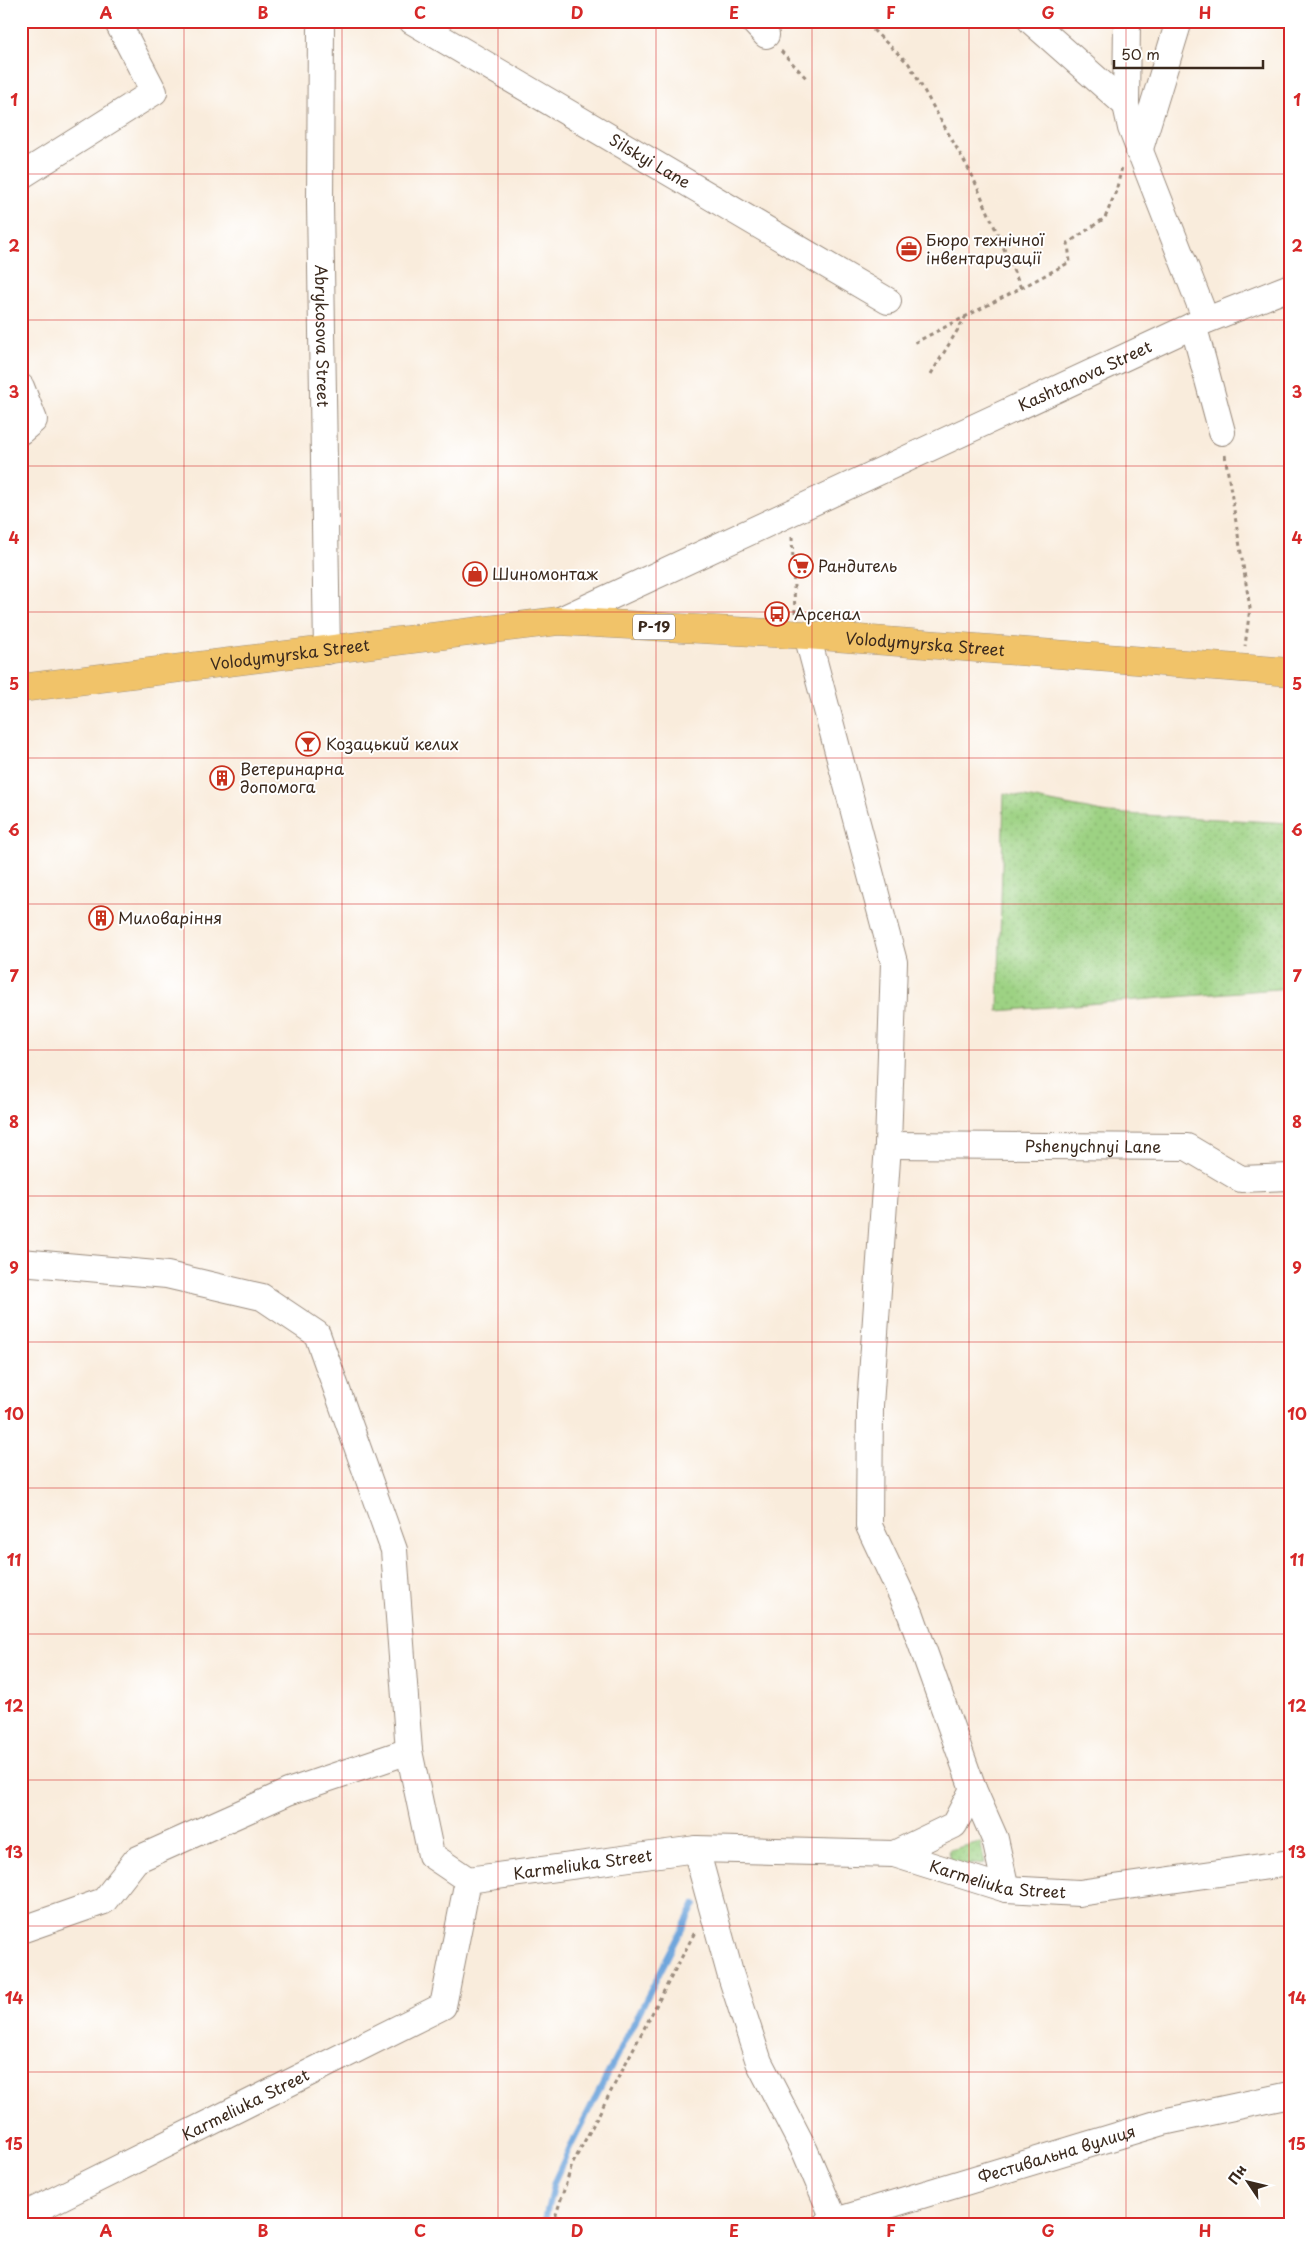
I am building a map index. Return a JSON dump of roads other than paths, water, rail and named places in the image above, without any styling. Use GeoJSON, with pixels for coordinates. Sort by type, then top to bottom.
{"type":"FeatureCollection","features":[{"type":"Feature","properties":{"kind":"main road","name":"Volodymyrska Street"},"geometry":{"type":"LineString","coordinates":[[21,688],[558,621],[801,627],[1290,672]]}},
{"type":"Feature","properties":{"kind":"street"},"geometry":{"type":"LineString","coordinates":[[21,176],[154,92],[117,21]]}},
{"type":"Feature","properties":{"kind":"street","name":"Abrykosova Street"},"geometry":{"type":"LineString","coordinates":[[321,21],[320,203],[327,651]]}},
{"type":"Feature","properties":{"kind":"street","name":"Silskyi Lane"},"geometry":{"type":"LineString","coordinates":[[412,21],[888,301]]}},
{"type":"Feature","properties":{"kind":"street"},"geometry":{"type":"LineString","coordinates":[[1031,21],[1126,105]]}},
{"type":"Feature","properties":{"kind":"street"},"geometry":{"type":"LineString","coordinates":[[1127,21],[1126,105],[1131,158],[1199,323],[1197,339],[1222,432]]}},
{"type":"Feature","properties":{"kind":"street"},"geometry":{"type":"LineString","coordinates":[[1131,158],[1179,21]]}},
{"type":"Feature","properties":{"kind":"street","name":"Kashtanova Street"},"geometry":{"type":"LineString","coordinates":[[963,432],[1199,323],[1290,287]]}},
{"type":"Feature","properties":{"kind":"street"},"geometry":{"type":"LineString","coordinates":[[21,387],[34,420],[21,431]]}},
{"type":"Feature","properties":{"kind":"street","name":"Volodymyrska Street"},"geometry":{"type":"LineString","coordinates":[[558,621],[963,432]]}},
{"type":"Feature","properties":{"kind":"street"},"geometry":{"type":"LineString","coordinates":[[801,627],[894,962],[888,1145],[870,1405],[869,1526],[911,1615],[973,1790],[995,1839],[1006,1889]]}},
{"type":"Feature","properties":{"kind":"street","name":"Pshenychnyi Lane"},"geometry":{"type":"LineString","coordinates":[[888,1145],[1187,1146],[1241,1179],[1290,1177]]}},
{"type":"Feature","properties":{"kind":"street"},"geometry":{"type":"LineString","coordinates":[[21,1262],[167,1276],[262,1297],[317,1334],[394,1550],[409,1751],[431,1855],[468,1880]]}},
{"type":"Feature","properties":{"kind":"street"},"geometry":{"type":"LineString","coordinates":[[21,1930],[104,1901],[136,1860],[288,1792],[409,1751]]}},
{"type":"Feature","properties":{"kind":"street"},"geometry":{"type":"LineString","coordinates":[[894,1854],[954,1825],[973,1790]]}},
{"type":"Feature","properties":{"kind":"street"},"geometry":{"type":"LineString","coordinates":[[696,1849],[712,1901],[730,1973],[759,2062],[805,2151],[830,2222]]}},
{"type":"Feature","properties":{"kind":"street","name":"Karmeliuka Street"},"geometry":{"type":"LineString","coordinates":[[21,2217],[443,2006],[468,1880],[696,1849],[894,1854],[1006,1889],[1080,1893],[1290,1863]]}},
{"type":"Feature","properties":{"kind":"street","name":"Фестивальна вулиця"},"geometry":{"type":"LineString","coordinates":[[830,2222],[1163,2122],[1290,2095]]}},
{"type":"Feature","properties":{"kind":"waterway"},"geometry":{"type":"LineString","coordinates":[[544,2224],[554,2182],[571,2145],[695,1904]]}},
{"type":"Feature","properties":{"kind":"place","name":"Бюро технічної інвентаризації"},"geometry":{"type":"Point","coordinates":[909,249]}},
{"type":"Feature","properties":{"kind":"place","name":"Рандитель"},"geometry":{"type":"Point","coordinates":[801,566]}},
{"type":"Feature","properties":{"kind":"place","name":"Шиномонтаж"},"geometry":{"type":"Point","coordinates":[475,574]}},
{"type":"Feature","properties":{"kind":"place","name":"Арсенал"},"geometry":{"type":"Point","coordinates":[777,614]}},
{"type":"Feature","properties":{"kind":"place","name":"Козацький келих"},"geometry":{"type":"Point","coordinates":[308,744]}},
{"type":"Feature","properties":{"kind":"place","name":"Ветеринарна допомога"},"geometry":{"type":"Point","coordinates":[222,778]}},
{"type":"Feature","properties":{"kind":"place","name":"Миловаріння"},"geometry":{"type":"Point","coordinates":[101,918]}}]}
